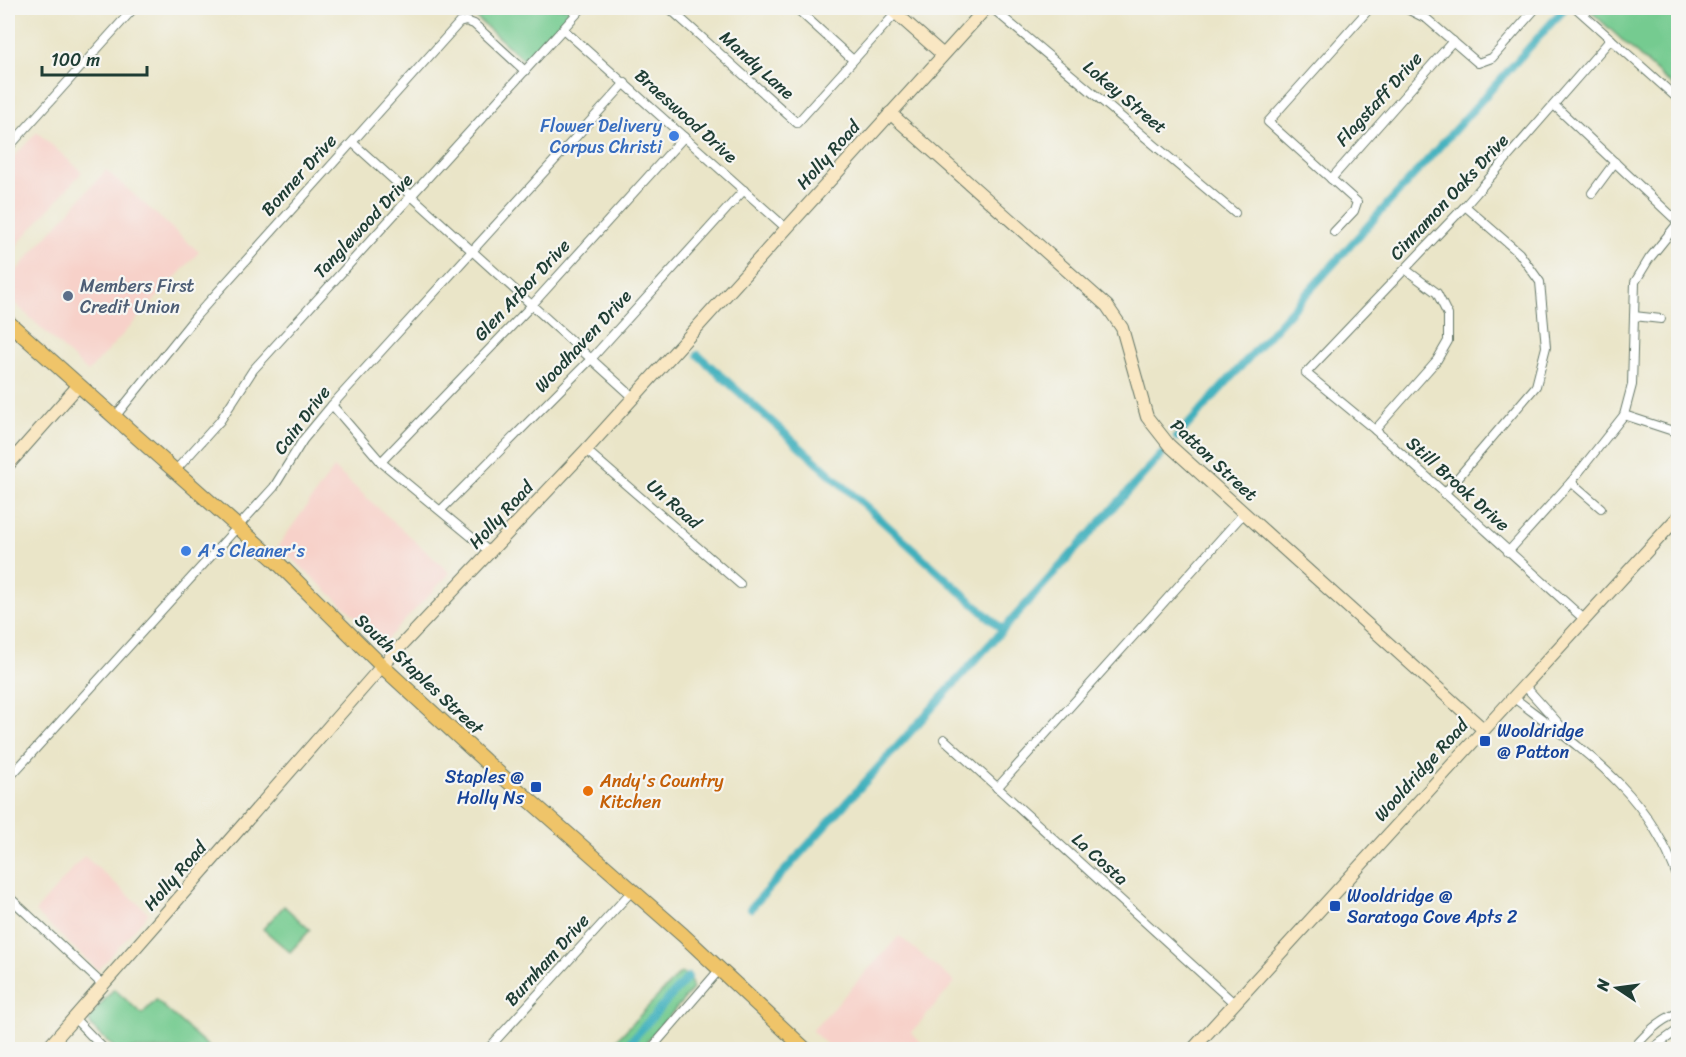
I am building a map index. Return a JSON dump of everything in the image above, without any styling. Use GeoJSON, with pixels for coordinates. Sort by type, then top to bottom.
{"type":"FeatureCollection","features":[{"type":"Feature","properties":{"kind":"main road","name":"Holly Road"},"geometry":{"type":"LineString","coordinates":[[46,1050],[382,666],[586,450],[632,396],[986,8]]}},
{"type":"Feature","properties":{"kind":"main road"},"geometry":{"type":"LineString","coordinates":[[893,10],[942,54]]}},
{"type":"Feature","properties":{"kind":"main road","name":"Patton Street"},"geometry":{"type":"LineString","coordinates":[[890,113],[1107,306],[1122,328],[1142,404],[1152,425],[1168,445],[1483,729]]}},
{"type":"Feature","properties":{"kind":"main road","name":"South Staples Street"},"geometry":{"type":"LineString","coordinates":[[8,322],[283,568],[382,666],[631,892],[720,969],[806,1050]]}},
{"type":"Feature","properties":{"kind":"main road"},"geometry":{"type":"LineString","coordinates":[[8,465],[78,386]]}},
{"type":"Feature","properties":{"kind":"main road","name":"Wooldridge Road"},"geometry":{"type":"LineString","coordinates":[[1192,1050],[1678,517]]}},
{"type":"Feature","properties":{"kind":"street"},"geometry":{"type":"LineString","coordinates":[[8,148],[134,8]]}},
{"type":"Feature","properties":{"kind":"street","name":"Tanglewood Drive"},"geometry":{"type":"LineString","coordinates":[[174,471],[220,421],[253,370],[582,8]]}},
{"type":"Feature","properties":{"kind":"street","name":"Mandy Lane"},"geometry":{"type":"LineString","coordinates":[[669,8],[797,123],[853,60]]}},
{"type":"Feature","properties":{"kind":"street"},"geometry":{"type":"LineString","coordinates":[[796,8],[853,60],[893,10]]}},
{"type":"Feature","properties":{"kind":"street","name":"Lokey Street"},"geometry":{"type":"LineString","coordinates":[[992,8],[1235,213]]}},
{"type":"Feature","properties":{"kind":"street"},"geometry":{"type":"LineString","coordinates":[[1334,232],[1354,211],[1357,202],[1268,122],[1370,8]]}},
{"type":"Feature","properties":{"kind":"street"},"geometry":{"type":"LineString","coordinates":[[1405,8],[1427,19],[1479,63],[1492,58],[1536,8]]}},
{"type":"Feature","properties":{"kind":"street"},"geometry":{"type":"LineString","coordinates":[[1576,8],[1678,99]]}},
{"type":"Feature","properties":{"kind":"street","name":"Bonner Drive"},"geometry":{"type":"LineString","coordinates":[[114,418],[197,315],[459,23],[466,21],[474,24],[525,70]]}},
{"type":"Feature","properties":{"kind":"street","name":"Braeswood Drive"},"geometry":{"type":"LineString","coordinates":[[563,29],[786,228]]}},
{"type":"Feature","properties":{"kind":"street","name":"Cinnamon Oaks Drive"},"geometry":{"type":"LineString","coordinates":[[1306,373],[1465,206],[1611,39]]}},
{"type":"Feature","properties":{"kind":"street","name":"Flagstaff Drive"},"geometry":{"type":"LineString","coordinates":[[1331,179],[1453,41]]}},
{"type":"Feature","properties":{"kind":"street","name":"Cain Drive"},"geometry":{"type":"LineString","coordinates":[[8,779],[274,487],[303,440],[332,405],[625,83]]}},
{"type":"Feature","properties":{"kind":"street"},"geometry":{"type":"LineString","coordinates":[[1508,552],[1571,482],[1624,415],[1632,385],[1635,282],[1649,259],[1678,223],[1554,105]]}},
{"type":"Feature","properties":{"kind":"street","name":"Glen Arbor Drive"},"geometry":{"type":"LineString","coordinates":[[381,462],[531,306],[684,137]]}},
{"type":"Feature","properties":{"kind":"street"},"geometry":{"type":"LineString","coordinates":[[353,143],[632,396]]}},
{"type":"Feature","properties":{"kind":"street"},"geometry":{"type":"LineString","coordinates":[[1592,193],[1615,162]]}},
{"type":"Feature","properties":{"kind":"street","name":"Woodhaven Drive"},"geometry":{"type":"LineString","coordinates":[[441,510],[592,358],[744,190]]}},
{"type":"Feature","properties":{"kind":"street"},"geometry":{"type":"LineString","coordinates":[[1444,494],[1536,386],[1546,347],[1540,282],[1519,253],[1465,206]]}},
{"type":"Feature","properties":{"kind":"street"},"geometry":{"type":"LineString","coordinates":[[1376,430],[1437,360],[1448,341],[1448,315],[1437,293],[1405,269]]}},
{"type":"Feature","properties":{"kind":"street"},"geometry":{"type":"LineString","coordinates":[[1634,316],[1661,320]]}},
{"type":"Feature","properties":{"kind":"street","name":"Still Brook Drive"},"geometry":{"type":"LineString","coordinates":[[1306,373],[1376,430],[1585,620]]}},
{"type":"Feature","properties":{"kind":"street"},"geometry":{"type":"LineString","coordinates":[[332,405],[381,462],[491,553]]}},
{"type":"Feature","properties":{"kind":"street"},"geometry":{"type":"LineString","coordinates":[[1624,415],[1676,432]]}},
{"type":"Feature","properties":{"kind":"street","name":"Un Road"},"geometry":{"type":"LineString","coordinates":[[586,450],[740,584]]}},
{"type":"Feature","properties":{"kind":"street"},"geometry":{"type":"LineString","coordinates":[[1571,482],[1601,508]]}},
{"type":"Feature","properties":{"kind":"street"},"geometry":{"type":"LineString","coordinates":[[997,788],[1244,513]]}},
{"type":"Feature","properties":{"kind":"street"},"geometry":{"type":"LineString","coordinates":[[1525,686],[1557,719],[1572,739]]}},
{"type":"Feature","properties":{"kind":"street"},"geometry":{"type":"LineString","coordinates":[[1514,698],[1572,739],[1627,789],[1651,819],[1671,856],[1678,879]]}},
{"type":"Feature","properties":{"kind":"street","name":"La Costa"},"geometry":{"type":"LineString","coordinates":[[944,739],[1234,1003]]}},
{"type":"Feature","properties":{"kind":"street","name":"Burnham Drive"},"geometry":{"type":"LineString","coordinates":[[487,1050],[631,892]]}},
{"type":"Feature","properties":{"kind":"street"},"geometry":{"type":"LineString","coordinates":[[8,896],[103,985]]}},
{"type":"Feature","properties":{"kind":"street"},"geometry":{"type":"LineString","coordinates":[[650,1050],[720,969]]}},
{"type":"Feature","properties":{"kind":"street"},"geometry":{"type":"LineString","coordinates":[[1632,1050],[1647,1032],[1678,1012]]}},
{"type":"Feature","properties":{"kind":"street"},"geometry":{"type":"LineString","coordinates":[[75,1019],[105,1050]]}},
{"type":"Feature","properties":{"kind":"street"},"geometry":{"type":"LineString","coordinates":[[1650,1050],[1678,1030]]}},
{"type":"Feature","properties":{"kind":"shaded area"},"geometry":{"type":"Polygon","coordinates":[[[37,132],[82,172],[8,255],[8,163],[37,132]]]}},
{"type":"Feature","properties":{"kind":"shaded area"},"geometry":{"type":"Polygon","coordinates":[[[106,170],[199,252],[88,372],[8,297],[8,280],[106,170]]]}},
{"type":"Feature","properties":{"kind":"shaded area"},"geometry":{"type":"Polygon","coordinates":[[[334,468],[450,573],[386,640],[379,638],[278,546],[334,468]]]}},
{"type":"Feature","properties":{"kind":"shaded area"},"geometry":{"type":"Polygon","coordinates":[[[84,856],[149,913],[98,970],[35,912],[84,856]]]}},
{"type":"Feature","properties":{"kind":"shaded area"},"geometry":{"type":"Polygon","coordinates":[[[899,936],[955,982],[911,1033],[929,1049],[832,1049],[812,1031],[899,936]]]}},
{"type":"Feature","properties":{"kind":"green space"},"geometry":{"type":"Polygon","coordinates":[[[447,8],[574,8],[527,59],[523,59],[474,16],[468,14],[458,17],[447,8]]]}},
{"type":"Feature","properties":{"kind":"green space"},"geometry":{"type":"Polygon","coordinates":[[[1587,8],[1678,8],[1678,91],[1587,8]]]}},
{"type":"Feature","properties":{"kind":"green space"},"geometry":{"type":"Polygon","coordinates":[[[284,906],[310,930],[290,952],[263,929],[284,906]]]}},
{"type":"Feature","properties":{"kind":"green space"},"geometry":{"type":"Polygon","coordinates":[[[683,973],[691,982],[693,989],[640,1049],[608,1049],[679,974],[683,973]]]}},
{"type":"Feature","properties":{"kind":"green space"},"geometry":{"type":"Polygon","coordinates":[[[114,989],[142,1014],[156,1000],[211,1049],[116,1049],[92,1027],[89,1021],[91,1015],[114,989]]]}},
{"type":"Feature","properties":{"kind":"waterway"},"geometry":{"type":"LineString","coordinates":[[1177,437],[1563,10]]}},
{"type":"Feature","properties":{"kind":"waterway"},"geometry":{"type":"LineString","coordinates":[[698,355],[1003,630]]}},
{"type":"Feature","properties":{"kind":"waterway"},"geometry":{"type":"LineString","coordinates":[[751,908],[1162,454]]}},
{"type":"Feature","properties":{"kind":"waterway"},"geometry":{"type":"LineString","coordinates":[[623,1050],[688,977]]}},
{"type":"Feature","properties":{"kind":"place","name":"Flower Delivery Corpus Christi"},"geometry":{"type":"Point","coordinates":[674,136]}},
{"type":"Feature","properties":{"kind":"place","name":"Members First Credit Union"},"geometry":{"type":"Point","coordinates":[68,296]}},
{"type":"Feature","properties":{"kind":"place","name":"A's Cleaner's"},"geometry":{"type":"Point","coordinates":[186,551]}},
{"type":"Feature","properties":{"kind":"place","name":"Wooldridge @ Patton"},"geometry":{"type":"Point","coordinates":[1485,741]}},
{"type":"Feature","properties":{"kind":"place","name":"Staples @ Holly Ns"},"geometry":{"type":"Point","coordinates":[536,787]}},
{"type":"Feature","properties":{"kind":"place","name":"Andy's Country Kitchen"},"geometry":{"type":"Point","coordinates":[588,791]}},
{"type":"Feature","properties":{"kind":"place","name":"Wooldridge @ Saratoga Cove Apts 2"},"geometry":{"type":"Point","coordinates":[1335,906]}}]}
